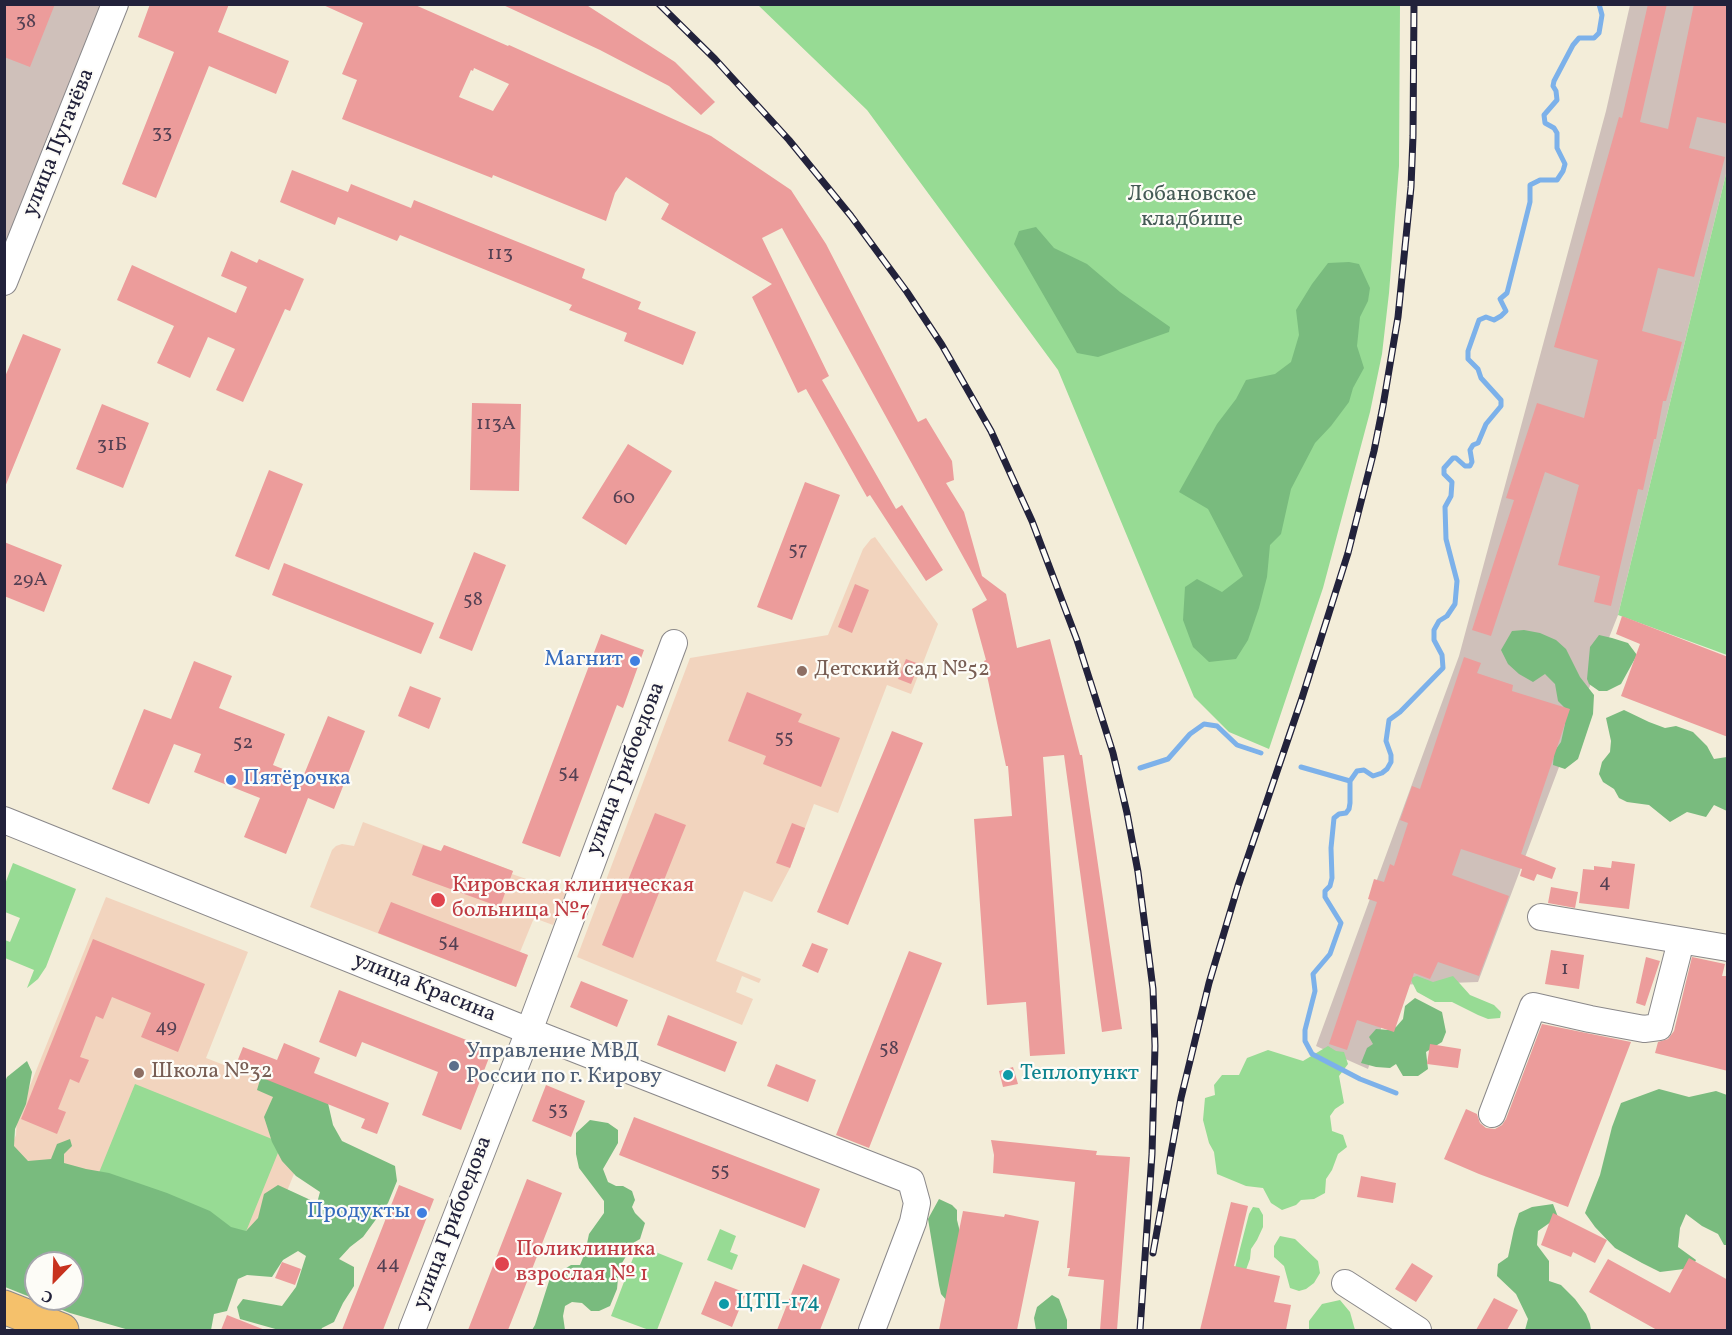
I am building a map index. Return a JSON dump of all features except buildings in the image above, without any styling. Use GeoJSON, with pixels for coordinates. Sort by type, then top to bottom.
{"type":"FeatureCollection","features":[{"type":"Feature","properties":{"kind":"main road"},"geometry":{"type":"LineString","coordinates":[[9,1316],[62,1330]]}},
{"type":"Feature","properties":{"kind":"street","name":"улица Пугачёва"},"geometry":{"type":"LineString","coordinates":[[4,282],[115,4]]}},
{"type":"Feature","properties":{"kind":"street","name":"улица Грибоедова"},"geometry":{"type":"LineString","coordinates":[[412,1330],[529,1031],[674,644]]}},
{"type":"Feature","properties":{"kind":"street","name":"улица Красина"},"geometry":{"type":"LineString","coordinates":[[4,820],[529,1031],[911,1181],[917,1203],[914,1222],[872,1330]]}},
{"type":"Feature","properties":{"kind":"street"},"geometry":{"type":"LineString","coordinates":[[1541,917],[1728,948]]}},
{"type":"Feature","properties":{"kind":"street"},"geometry":{"type":"LineString","coordinates":[[1492,1114],[1533,1006],[1644,1029],[1659,1027],[1681,941]]}},
{"type":"Feature","properties":{"kind":"street"},"geometry":{"type":"LineString","coordinates":[[1345,1283],[1418,1330]]}},
{"type":"Feature","properties":{"kind":"shaded area"},"geometry":{"type":"Polygon","coordinates":[[[5,5],[103,5],[5,255],[5,5]]]}},
{"type":"Feature","properties":{"kind":"shaded area"},"geometry":{"type":"Polygon","coordinates":[[[1630,5],[1727,5],[1727,170],[1618,615],[1478,982],[1395,985],[1368,1069],[1316,1046],[1459,656],[1606,111],[1630,5]]]}},
{"type":"Feature","properties":{"kind":"shaded area"},"geometry":{"type":"Polygon","coordinates":[[[875,537],[938,624],[911,694],[887,685],[838,813],[814,804],[790,868],[772,902],[744,891],[716,961],[761,979],[759,983],[742,976],[736,992],[753,999],[742,1025],[577,957],[690,658],[828,635],[863,549],[875,537]]]}},
{"type":"Feature","properties":{"kind":"shaded area","name":"Кировская клиническая больница №7"},"geometry":{"type":"Polygon","coordinates":[[[363,822],[441,851],[444,845],[513,871],[512,874],[566,893],[553,925],[534,918],[520,952],[528,955],[516,987],[310,907],[332,850],[342,844],[354,846],[363,822]]]}},
{"type":"Feature","properties":{"kind":"shaded area","name":"Школа №32"},"geometry":{"type":"Polygon","coordinates":[[[106,897],[248,952],[206,1058],[281,1087],[310,1134],[269,1236],[6,1160],[16,1135],[17,1118],[106,897]]]}},
{"type":"Feature","properties":{"kind":"green space","name":"Лобановское кладбище"},"geometry":{"type":"Polygon","coordinates":[[[758,5],[1400,5],[1399,166],[1382,354],[1370,412],[1323,588],[1269,749],[1229,732],[1194,697],[1058,370],[867,110],[758,5]]]}},
{"type":"Feature","properties":{"kind":"green space"},"geometry":{"type":"Polygon","coordinates":[[[1727,170],[1727,655],[1618,615],[1727,170]]]}},
{"type":"Feature","properties":{"kind":"green space"},"geometry":{"type":"Polygon","coordinates":[[[1036,227],[1054,248],[1087,264],[1120,292],[1170,327],[1169,332],[1098,357],[1077,353],[1014,244],[1019,231],[1036,227]]]}},
{"type":"Feature","properties":{"kind":"green space"},"geometry":{"type":"Polygon","coordinates":[[[1328,263],[1359,264],[1370,288],[1368,301],[1360,317],[1357,346],[1364,368],[1353,388],[1349,402],[1315,443],[1291,489],[1281,534],[1270,545],[1267,577],[1248,640],[1236,659],[1209,662],[1193,647],[1183,620],[1185,587],[1197,579],[1222,592],[1243,576],[1208,509],[1179,492],[1217,424],[1236,399],[1246,380],[1275,374],[1291,362],[1299,335],[1296,310],[1312,284],[1328,263]]]}},
{"type":"Feature","properties":{"kind":"green space"},"geometry":{"type":"Polygon","coordinates":[[[1524,630],[1540,633],[1556,640],[1566,649],[1580,677],[1594,695],[1593,714],[1578,759],[1565,769],[1553,765],[1554,752],[1561,742],[1565,724],[1565,708],[1558,701],[1555,684],[1545,674],[1533,682],[1519,674],[1508,664],[1501,650],[1512,631],[1524,630]]]}},
{"type":"Feature","properties":{"kind":"green space"},"geometry":{"type":"Polygon","coordinates":[[[1599,635],[1628,643],[1637,655],[1621,684],[1607,691],[1599,691],[1589,684],[1587,679],[1590,647],[1599,635]]]}},
{"type":"Feature","properties":{"kind":"green space"},"geometry":{"type":"Polygon","coordinates":[[[1624,710],[1665,728],[1676,726],[1693,732],[1707,746],[1714,759],[1727,757],[1727,811],[1714,805],[1706,817],[1687,812],[1670,822],[1649,805],[1627,802],[1619,798],[1614,789],[1603,782],[1599,774],[1602,762],[1610,752],[1611,741],[1606,718],[1624,710]]]}},
{"type":"Feature","properties":{"kind":"green space"},"geometry":{"type":"Polygon","coordinates":[[[13,863],[76,889],[46,967],[38,979],[27,988],[34,970],[5,958],[5,940],[10,942],[20,918],[5,912],[5,884],[13,863]]]}},
{"type":"Feature","properties":{"kind":"green space"},"geometry":{"type":"Polygon","coordinates":[[[1417,976],[1433,982],[1453,976],[1470,995],[1494,1005],[1501,1012],[1500,1018],[1488,1019],[1452,1002],[1435,1002],[1417,992],[1410,978],[1417,976]]]}},
{"type":"Feature","properties":{"kind":"green space"},"geometry":{"type":"Polygon","coordinates":[[[1415,998],[1442,1012],[1446,1032],[1442,1042],[1426,1052],[1428,1069],[1418,1076],[1403,1076],[1396,1064],[1390,1068],[1361,1063],[1367,1048],[1373,1044],[1369,1037],[1376,1029],[1389,1030],[1396,1027],[1403,1019],[1405,1006],[1415,998]]]}},
{"type":"Feature","properties":{"kind":"green space"},"geometry":{"type":"Polygon","coordinates":[[[1328,1046],[1336,1051],[1344,1052],[1348,1064],[1339,1076],[1344,1103],[1330,1116],[1332,1131],[1343,1135],[1347,1147],[1338,1154],[1326,1179],[1325,1193],[1314,1199],[1301,1200],[1296,1205],[1282,1210],[1271,1203],[1263,1188],[1246,1186],[1217,1174],[1214,1152],[1209,1143],[1203,1120],[1205,1098],[1215,1095],[1214,1085],[1222,1075],[1239,1075],[1247,1058],[1268,1050],[1303,1061],[1328,1046]]]}},
{"type":"Feature","properties":{"kind":"green space"},"geometry":{"type":"Polygon","coordinates":[[[27,1061],[32,1072],[26,1104],[15,1129],[14,1146],[28,1161],[51,1159],[57,1144],[70,1139],[72,1146],[64,1154],[64,1163],[109,1173],[167,1193],[210,1211],[231,1227],[246,1231],[258,1218],[264,1194],[278,1185],[317,1203],[320,1192],[296,1176],[282,1161],[272,1142],[264,1117],[273,1097],[257,1090],[264,1066],[325,1090],[333,1125],[342,1141],[395,1166],[397,1181],[388,1203],[363,1237],[339,1259],[354,1267],[354,1286],[334,1322],[321,1330],[279,1330],[240,1319],[237,1307],[243,1299],[282,1306],[296,1287],[306,1256],[298,1251],[283,1260],[272,1277],[247,1275],[238,1279],[227,1311],[214,1314],[211,1330],[129,1330],[65,1311],[84,1311],[84,1251],[24,1251],[24,1295],[5,1287],[4,1084],[7,1077],[27,1061]]]}},
{"type":"Feature","properties":{"kind":"green space"},"geometry":{"type":"Polygon","coordinates":[[[135,1084],[282,1143],[245,1234],[98,1175],[135,1084]]]}},
{"type":"Feature","properties":{"kind":"green space"},"geometry":{"type":"Polygon","coordinates":[[[1659,1089],[1689,1097],[1716,1091],[1727,1095],[1727,1245],[1724,1245],[1718,1234],[1686,1214],[1680,1228],[1678,1247],[1696,1260],[1692,1268],[1660,1272],[1615,1248],[1585,1213],[1600,1175],[1612,1127],[1621,1103],[1659,1089]]]}},
{"type":"Feature","properties":{"kind":"green space"},"geometry":{"type":"Polygon","coordinates":[[[590,1120],[608,1123],[618,1130],[618,1143],[603,1169],[608,1182],[632,1191],[635,1200],[632,1207],[645,1223],[640,1239],[626,1247],[628,1253],[619,1268],[617,1289],[610,1306],[599,1311],[591,1311],[582,1303],[572,1302],[565,1306],[563,1316],[565,1330],[532,1330],[550,1278],[571,1265],[580,1265],[589,1234],[604,1213],[604,1201],[579,1168],[576,1154],[576,1133],[590,1120]]]}},
{"type":"Feature","properties":{"kind":"green space"},"geometry":{"type":"Polygon","coordinates":[[[939,1199],[957,1210],[960,1232],[947,1301],[941,1294],[928,1219],[939,1199]]]}},
{"type":"Feature","properties":{"kind":"green space"},"geometry":{"type":"Polygon","coordinates":[[[1553,1204],[1558,1217],[1538,1231],[1537,1245],[1549,1261],[1549,1281],[1561,1285],[1575,1299],[1586,1314],[1591,1330],[1525,1330],[1528,1319],[1516,1294],[1497,1276],[1498,1264],[1508,1257],[1519,1213],[1532,1207],[1553,1204]]]}},
{"type":"Feature","properties":{"kind":"green space"},"geometry":{"type":"Polygon","coordinates":[[[1253,1207],[1259,1208],[1263,1215],[1263,1227],[1251,1249],[1250,1259],[1228,1318],[1228,1330],[1219,1330],[1249,1214],[1253,1207]]]}},
{"type":"Feature","properties":{"kind":"green space"},"geometry":{"type":"Polygon","coordinates":[[[720,1229],[736,1236],[730,1252],[738,1255],[732,1270],[707,1260],[720,1229]]]}},
{"type":"Feature","properties":{"kind":"green space"},"geometry":{"type":"Polygon","coordinates":[[[1280,1236],[1295,1239],[1318,1261],[1320,1273],[1314,1283],[1306,1289],[1299,1291],[1290,1288],[1284,1266],[1274,1257],[1274,1246],[1280,1236]]]}},
{"type":"Feature","properties":{"kind":"green space"},"geometry":{"type":"Polygon","coordinates":[[[638,1245],[683,1263],[657,1330],[649,1330],[611,1316],[638,1245]]]}},
{"type":"Feature","properties":{"kind":"green space"},"geometry":{"type":"Polygon","coordinates":[[[1052,1295],[1059,1299],[1067,1320],[1067,1330],[1036,1330],[1034,1318],[1037,1307],[1052,1295]]]}},
{"type":"Feature","properties":{"kind":"green space"},"geometry":{"type":"Polygon","coordinates":[[[1340,1300],[1350,1312],[1355,1330],[1309,1330],[1309,1321],[1322,1304],[1340,1300]]]}},
{"type":"Feature","properties":{"kind":"waterway"},"geometry":{"type":"LineString","coordinates":[[1396,1093],[1360,1079],[1312,1054],[1305,1041],[1305,1030],[1315,991],[1313,974],[1330,954],[1341,923],[1325,897],[1325,891],[1330,886],[1332,878],[1331,848],[1334,818],[1346,813],[1349,809],[1350,781],[1357,771],[1364,770],[1373,776],[1387,769],[1391,762],[1386,741],[1389,720],[1400,712],[1443,668],[1442,655],[1434,640],[1434,630],[1455,604],[1457,581],[1446,539],[1445,507],[1451,496],[1452,482],[1444,474],[1444,468],[1453,458],[1465,466],[1470,466],[1472,462],[1470,450],[1478,443],[1486,424],[1501,406],[1501,400],[1468,359],[1468,351],[1479,320],[1486,317],[1494,320],[1506,311],[1500,299],[1507,293],[1530,202],[1530,185],[1540,180],[1557,180],[1563,171],[1565,164],[1557,148],[1557,133],[1554,128],[1545,123],[1544,115],[1557,100],[1554,81],[1573,45],[1579,38],[1594,38],[1599,33],[1602,15],[1599,4]]}},
{"type":"Feature","properties":{"kind":"waterway"},"geometry":{"type":"LineString","coordinates":[[1140,768],[1168,759],[1190,734],[1204,724],[1217,726],[1237,745],[1261,753]]}},
{"type":"Feature","properties":{"kind":"waterway"},"geometry":{"type":"LineString","coordinates":[[1301,767],[1350,781]]}},
{"type":"Feature","properties":{"kind":"railway"},"geometry":{"type":"LineString","coordinates":[[659,4],[715,59],[789,140],[851,216],[907,292],[942,345],[991,431],[1032,521],[1077,640],[1113,753],[1127,813],[1138,872],[1153,989],[1155,1046],[1152,1154],[1140,1330]]}},
{"type":"Feature","properties":{"kind":"railway"},"geometry":{"type":"LineString","coordinates":[[1153,1253],[1181,1098],[1209,983],[1238,886],[1302,698],[1348,553],[1374,451],[1398,317],[1411,187],[1414,4]]}},
{"type":"Feature","properties":{"kind":"place","name":"Магнит"},"geometry":{"type":"Point","coordinates":[635,661]}},
{"type":"Feature","properties":{"kind":"place","name":"Детский сад №52"},"geometry":{"type":"Point","coordinates":[802,671]}},
{"type":"Feature","properties":{"kind":"place","name":"Пятёрочка"},"geometry":{"type":"Point","coordinates":[231,780]}},
{"type":"Feature","properties":{"kind":"place","name":"Кировская клиническая больница №7"},"geometry":{"type":"Point","coordinates":[438,900]}},
{"type":"Feature","properties":{"kind":"place","name":"Управление МВД России по г. Кирову"},"geometry":{"type":"Point","coordinates":[454,1066]}},
{"type":"Feature","properties":{"kind":"place","name":"Школа №32"},"geometry":{"type":"Point","coordinates":[139,1073]}},
{"type":"Feature","properties":{"kind":"place","name":"Теплопункт"},"geometry":{"type":"Point","coordinates":[1008,1075]}},
{"type":"Feature","properties":{"kind":"place","name":"Продукты"},"geometry":{"type":"Point","coordinates":[422,1213]}},
{"type":"Feature","properties":{"kind":"place","name":"Поликлиника взрослая № 1"},"geometry":{"type":"Point","coordinates":[502,1264]}},
{"type":"Feature","properties":{"kind":"place","name":"ЦТП-174"},"geometry":{"type":"Point","coordinates":[724,1304]}}]}
